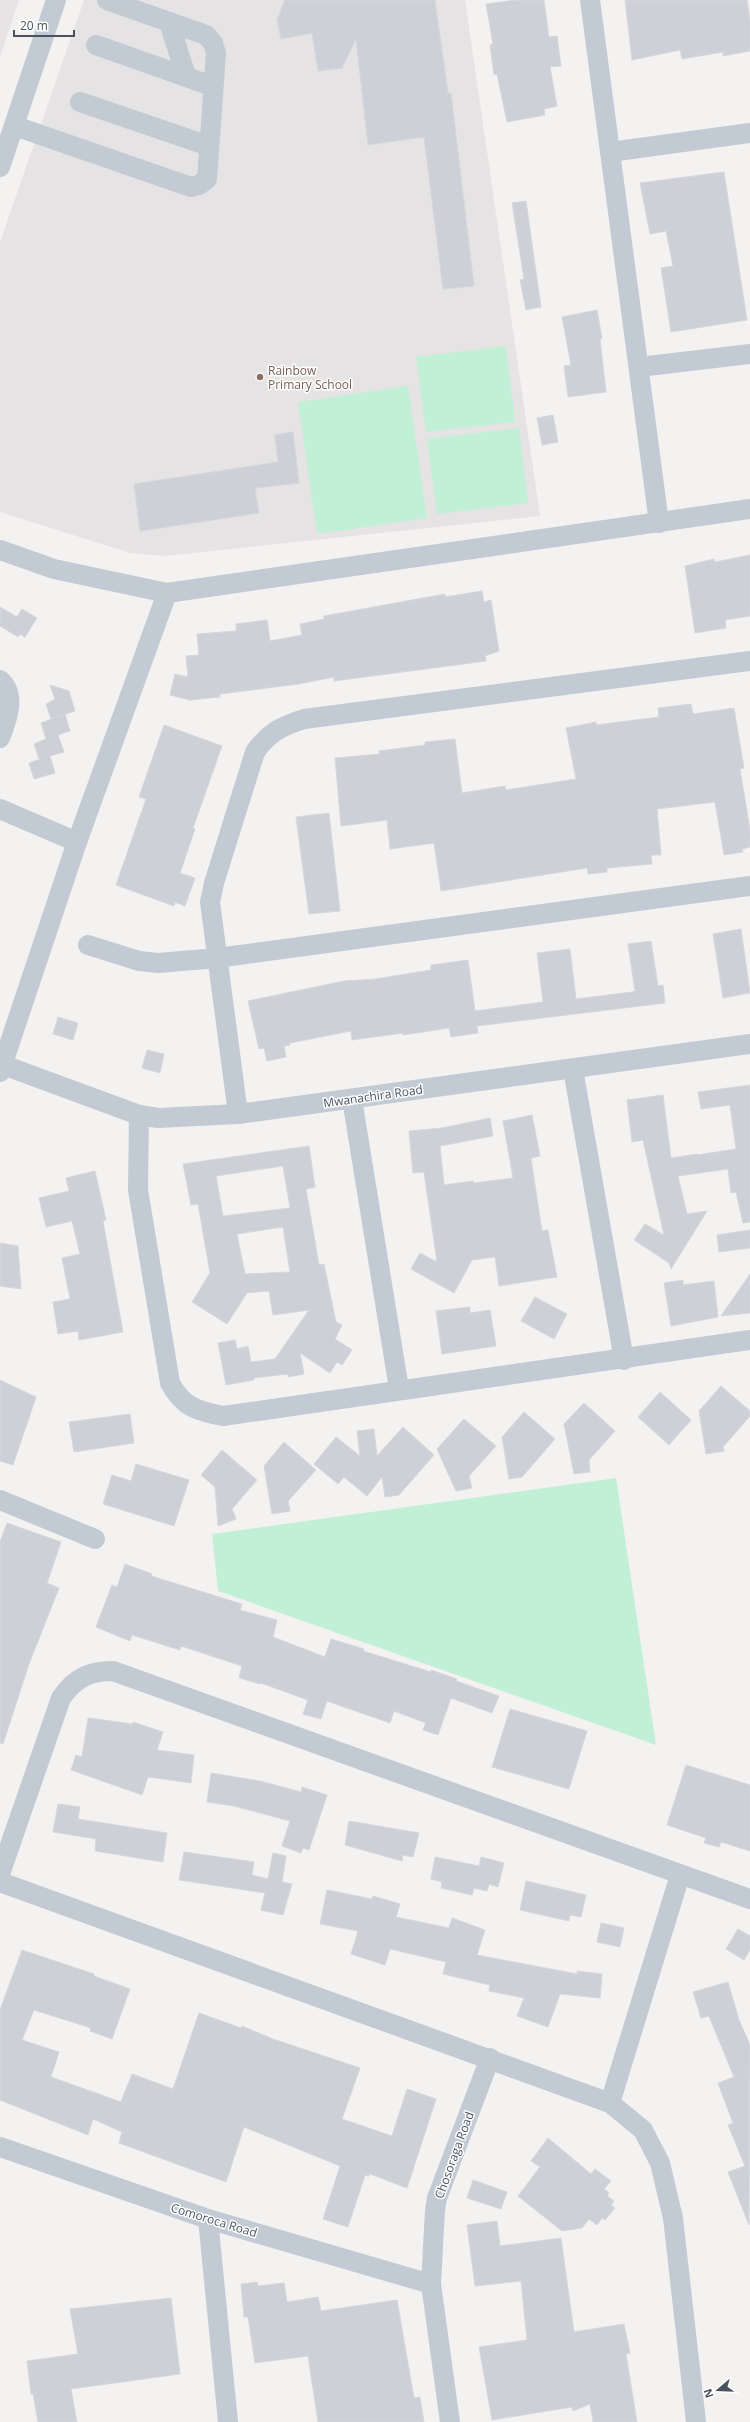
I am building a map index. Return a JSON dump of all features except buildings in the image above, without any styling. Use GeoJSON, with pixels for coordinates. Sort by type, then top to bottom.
{"type":"FeatureCollection","features":[{"type":"Feature","properties":{"kind":"street"},"geometry":{"type":"LineString","coordinates":[[0,167],[56,0]]}},
{"type":"Feature","properties":{"kind":"street"},"geometry":{"type":"LineString","coordinates":[[15,126],[191,186],[199,185],[207,179],[212,86],[216,53],[213,43],[206,35],[107,0]]}},
{"type":"Feature","properties":{"kind":"street"},"geometry":{"type":"LineString","coordinates":[[590,0],[659,523]]}},
{"type":"Feature","properties":{"kind":"street"},"geometry":{"type":"LineString","coordinates":[[169,22],[186,76]]}},
{"type":"Feature","properties":{"kind":"street"},"geometry":{"type":"LineString","coordinates":[[96,45],[212,86]]}},
{"type":"Feature","properties":{"kind":"street"},"geometry":{"type":"LineString","coordinates":[[80,102],[209,146]]}},
{"type":"Feature","properties":{"kind":"street"},"geometry":{"type":"LineString","coordinates":[[610,152],[750,133]]}},
{"type":"Feature","properties":{"kind":"street"},"geometry":{"type":"LineString","coordinates":[[638,367],[750,354]]}},
{"type":"Feature","properties":{"kind":"street"},"geometry":{"type":"LineString","coordinates":[[0,550],[54,569],[167,592],[750,509]]}},
{"type":"Feature","properties":{"kind":"street"},"geometry":{"type":"LineString","coordinates":[[1,1069],[77,842],[167,592]]}},
{"type":"Feature","properties":{"kind":"street"},"geometry":{"type":"LineString","coordinates":[[238,1114],[216,958],[210,902],[214,883],[255,752],[265,738],[283,726],[304,719],[750,661]]}},
{"type":"Feature","properties":{"kind":"street"},"geometry":{"type":"LineString","coordinates":[[0,680],[10,699],[7,718],[0,738]]}},
{"type":"Feature","properties":{"kind":"street"},"geometry":{"type":"LineString","coordinates":[[0,809],[77,842]]}},
{"type":"Feature","properties":{"kind":"street"},"geometry":{"type":"LineString","coordinates":[[88,945],[139,960],[158,963],[216,958],[750,886]]}},
{"type":"Feature","properties":{"kind":"street","name":"Mwanachira Road"},"geometry":{"type":"LineString","coordinates":[[1,1069],[139,1115],[158,1118],[238,1114],[750,1044]]}},
{"type":"Feature","properties":{"kind":"street"},"geometry":{"type":"LineString","coordinates":[[573,1069],[624,1360]]}},
{"type":"Feature","properties":{"kind":"street"},"geometry":{"type":"LineString","coordinates":[[352,1099],[399,1390]]}},
{"type":"Feature","properties":{"kind":"street"},"geometry":{"type":"LineString","coordinates":[[139,1115],[138,1190],[170,1383],[179,1399],[200,1412],[223,1416],[399,1390],[624,1360],[750,1340]]}},
{"type":"Feature","properties":{"kind":"street"},"geometry":{"type":"LineString","coordinates":[[0,1500],[95,1539]]}},
{"type":"Feature","properties":{"kind":"street"},"geometry":{"type":"LineString","coordinates":[[0,1874],[61,1698],[70,1686],[82,1676],[95,1671],[113,1671],[750,1899]]}},
{"type":"Feature","properties":{"kind":"street"},"geometry":{"type":"LineString","coordinates":[[610,2103],[680,1875]]}},
{"type":"Feature","properties":{"kind":"street"},"geometry":{"type":"LineString","coordinates":[[0,1882],[490,2058],[610,2103],[643,2130],[660,2163],[673,2218],[696,2422]]}},
{"type":"Feature","properties":{"kind":"street","name":"Chosoraga Road"},"geometry":{"type":"LineString","coordinates":[[450,2422],[431,2284],[437,2198],[490,2058]]}},
{"type":"Feature","properties":{"kind":"street","name":"Comoroca Road"},"geometry":{"type":"LineString","coordinates":[[0,2147],[208,2219],[431,2284]]}},
{"type":"Feature","properties":{"kind":"street"},"geometry":{"type":"LineString","coordinates":[[208,2219],[228,2422]]}},
{"type":"Feature","properties":{"kind":"shaded area"},"geometry":{"type":"Polygon","coordinates":[[[0,0],[19,0],[0,57],[0,0]]]}},
{"type":"Feature","properties":{"kind":"shaded area","name":"Rainbow Primary School"},"geometry":{"type":"Polygon","coordinates":[[[84,0],[465,0],[540,516],[165,556],[130,553],[0,512],[0,242],[84,0]]]}},
{"type":"Feature","properties":{"kind":"green space"},"geometry":{"type":"Polygon","coordinates":[[[506,346],[515,422],[426,432],[416,357],[506,346]]]}},
{"type":"Feature","properties":{"kind":"green space"},"geometry":{"type":"Polygon","coordinates":[[[408,386],[427,518],[317,534],[298,402],[408,386]]]}},
{"type":"Feature","properties":{"kind":"green space"},"geometry":{"type":"Polygon","coordinates":[[[519,428],[528,503],[437,514],[427,439],[519,428]]]}},
{"type":"Feature","properties":{"kind":"green space"},"geometry":{"type":"Polygon","coordinates":[[[616,1478],[656,1745],[218,1591],[212,1534],[616,1478]]]}},
{"type":"Feature","properties":{"kind":"place","name":"Rainbow Primary School"},"geometry":{"type":"Point","coordinates":[260,377]}}]}
